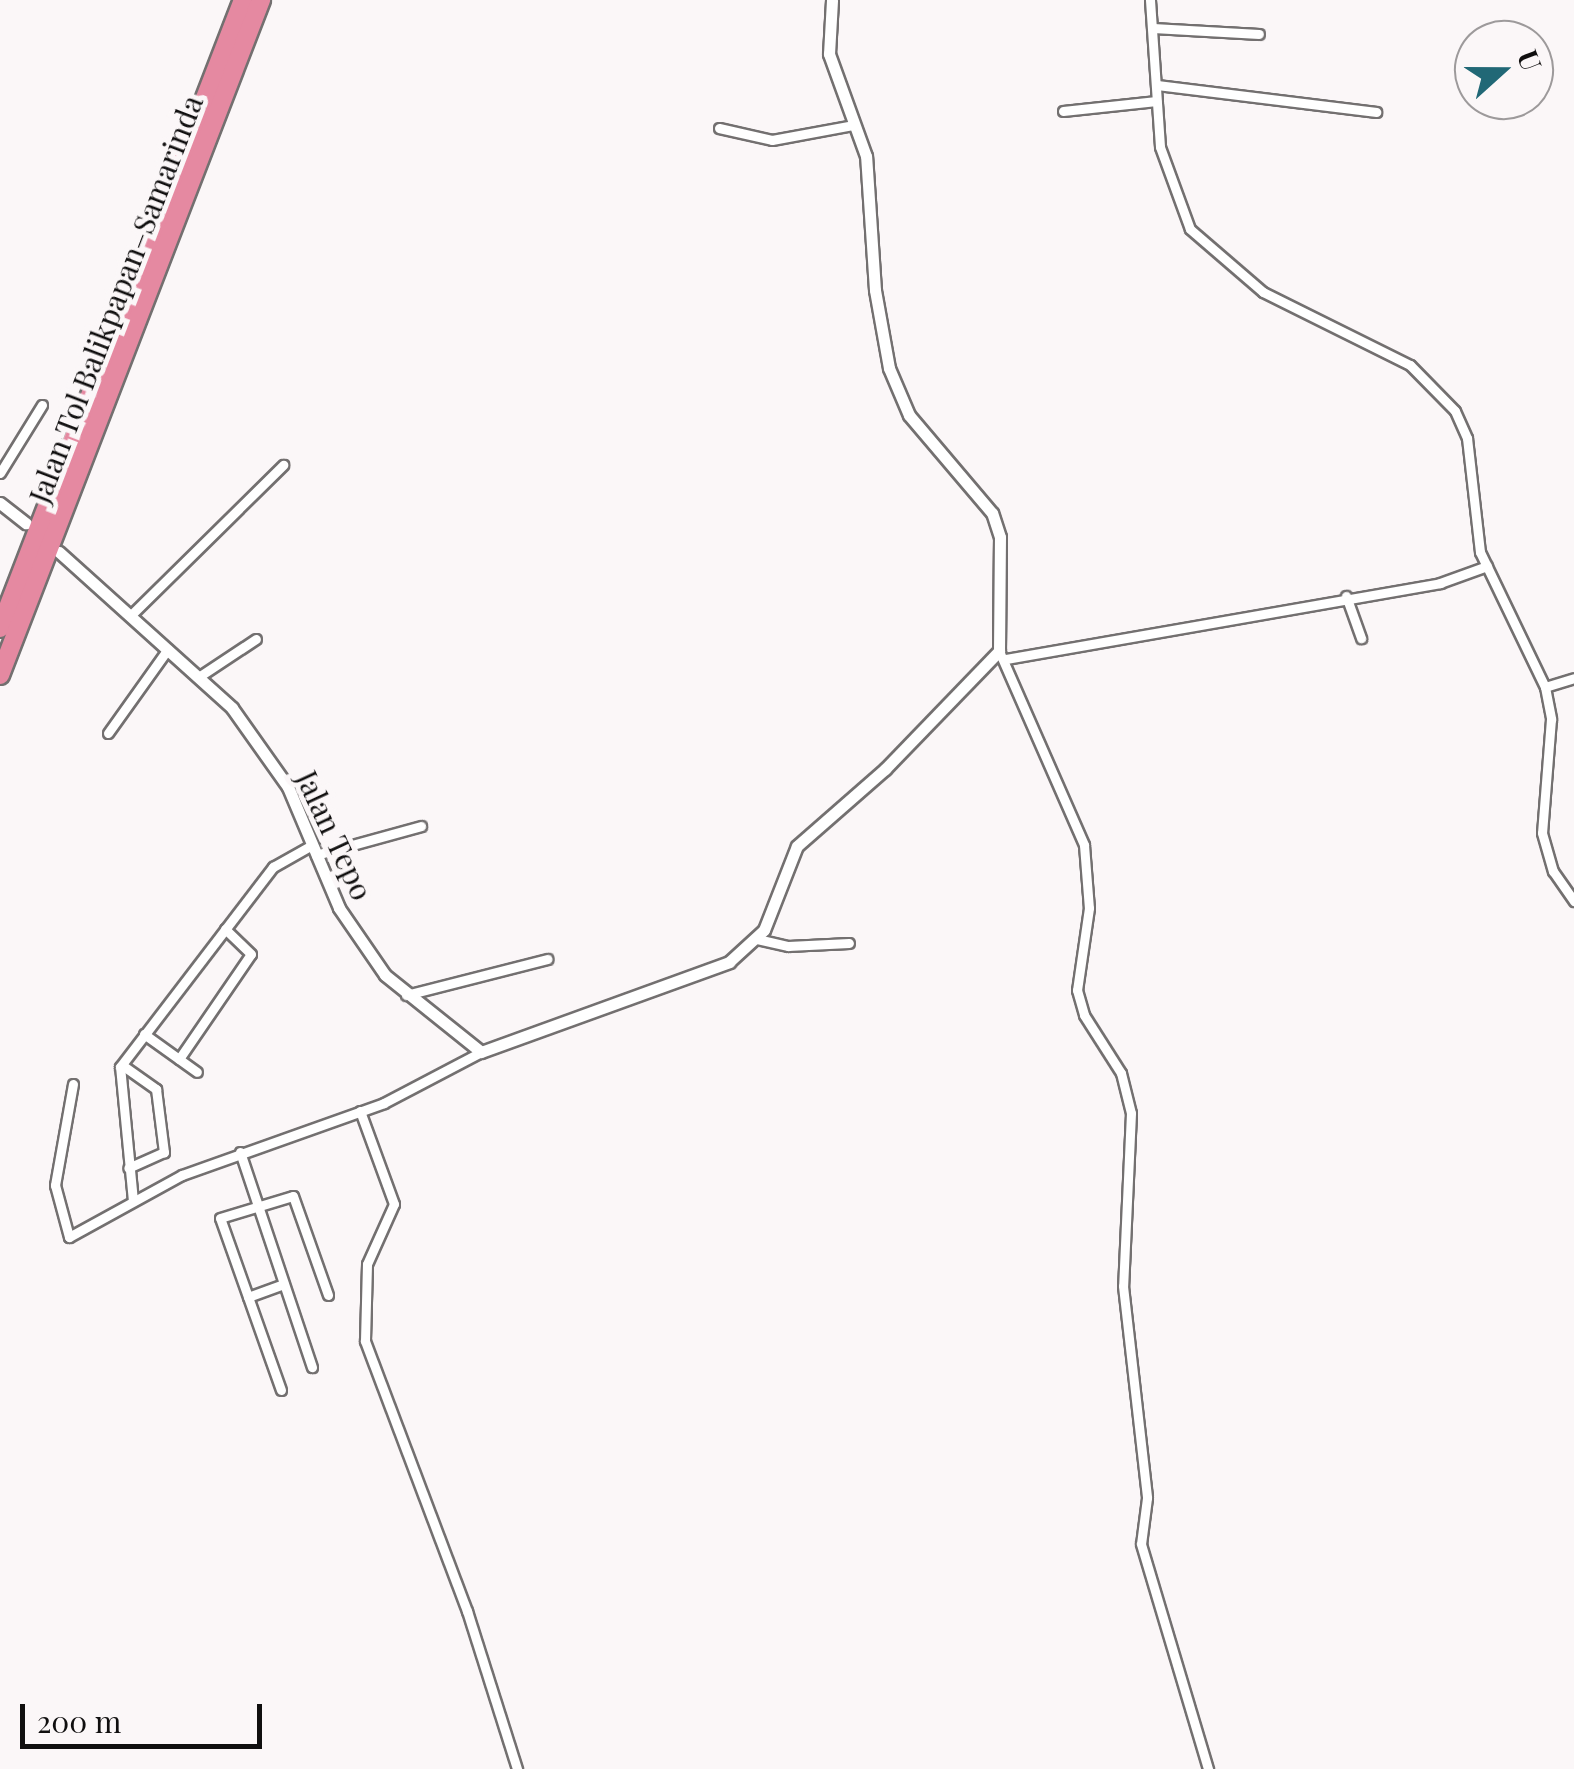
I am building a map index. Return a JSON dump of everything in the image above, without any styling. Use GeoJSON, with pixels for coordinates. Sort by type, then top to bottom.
{"type":"FeatureCollection","features":[{"type":"Feature","properties":{"kind":"highway","name":"Jalan Tol Balikpapan–Samarinda"},"geometry":{"type":"LineString","coordinates":[[0,628],[243,0]]}},
{"type":"Feature","properties":{"kind":"highway","name":"Jalan Tol Balikpapan–Samarinda"},"geometry":{"type":"LineString","coordinates":[[0,675],[261,0]]}},
{"type":"Feature","properties":{"kind":"street"},"geometry":{"type":"LineString","coordinates":[[832,0],[829,54],[866,156],[875,290],[898,394],[922,434],[979,495],[1000,537],[1002,655],[1089,868],[1077,990],[1084,1015],[1122,1073],[1131,1113],[1122,1286],[1147,1498],[1142,1544],[1208,1769]]}},
{"type":"Feature","properties":{"kind":"street"},"geometry":{"type":"LineString","coordinates":[[1150,0],[1156,101],[1169,183],[1203,244],[1263,292],[1410,365],[1439,389],[1466,438],[1474,535],[1545,688],[1551,720],[1542,834],[1552,871],[1574,901]]}},
{"type":"Feature","properties":{"kind":"street"},"geometry":{"type":"LineString","coordinates":[[1153,28],[1259,34]]}},
{"type":"Feature","properties":{"kind":"street"},"geometry":{"type":"LineString","coordinates":[[1156,84],[1376,112]]}},
{"type":"Feature","properties":{"kind":"street"},"geometry":{"type":"LineString","coordinates":[[1063,111],[1156,101]]}},
{"type":"Feature","properties":{"kind":"street"},"geometry":{"type":"LineString","coordinates":[[719,128],[772,140],[852,124]]}},
{"type":"Feature","properties":{"kind":"street"},"geometry":{"type":"LineString","coordinates":[[0,472],[42,405]]}},
{"type":"Feature","properties":{"kind":"street"},"geometry":{"type":"LineString","coordinates":[[131,615],[283,466]]}},
{"type":"Feature","properties":{"kind":"street"},"geometry":{"type":"LineString","coordinates":[[0,503],[26,524]]}},
{"type":"Feature","properties":{"kind":"street","name":"Jalan Tepo"},"geometry":{"type":"LineString","coordinates":[[59,552],[200,676],[280,772],[342,914],[404,996],[481,1052]]}},
{"type":"Feature","properties":{"kind":"street"},"geometry":{"type":"LineString","coordinates":[[74,1084],[55,1185],[69,1237],[133,1201],[240,1152],[384,1103],[481,1052],[706,973],[757,939],[797,846],[885,769],[1002,655],[1440,583],[1488,566]]}},
{"type":"Feature","properties":{"kind":"street"},"geometry":{"type":"LineString","coordinates":[[1346,596],[1361,638]]}},
{"type":"Feature","properties":{"kind":"street"},"geometry":{"type":"LineString","coordinates":[[200,676],[256,638]]}},
{"type":"Feature","properties":{"kind":"street"},"geometry":{"type":"LineString","coordinates":[[108,733],[168,649]]}},
{"type":"Feature","properties":{"kind":"street"},"geometry":{"type":"LineString","coordinates":[[1545,688],[1574,678]]}},
{"type":"Feature","properties":{"kind":"street"},"geometry":{"type":"LineString","coordinates":[[133,1201],[122,1065],[144,1034],[273,867],[314,850],[421,826]]}},
{"type":"Feature","properties":{"kind":"street"},"geometry":{"type":"LineString","coordinates":[[179,1059],[251,954],[226,930]]}},
{"type":"Feature","properties":{"kind":"street"},"geometry":{"type":"LineString","coordinates":[[757,939],[788,946],[850,943]]}},
{"type":"Feature","properties":{"kind":"street"},"geometry":{"type":"LineString","coordinates":[[404,996],[548,958]]}},
{"type":"Feature","properties":{"kind":"street"},"geometry":{"type":"LineString","coordinates":[[144,1034],[197,1072]]}},
{"type":"Feature","properties":{"kind":"street"},"geometry":{"type":"LineString","coordinates":[[122,1065],[156,1088],[164,1152],[128,1168]]}},
{"type":"Feature","properties":{"kind":"street"},"geometry":{"type":"LineString","coordinates":[[362,1110],[394,1204],[367,1264],[364,1341],[467,1611],[517,1769]]}},
{"type":"Feature","properties":{"kind":"street"},"geometry":{"type":"LineString","coordinates":[[240,1152],[312,1367]]}},
{"type":"Feature","properties":{"kind":"street"},"geometry":{"type":"LineString","coordinates":[[281,1390],[220,1218],[257,1204],[295,1198],[328,1295]]}},
{"type":"Feature","properties":{"kind":"street"},"geometry":{"type":"LineString","coordinates":[[248,1297],[284,1284]]}}]}
